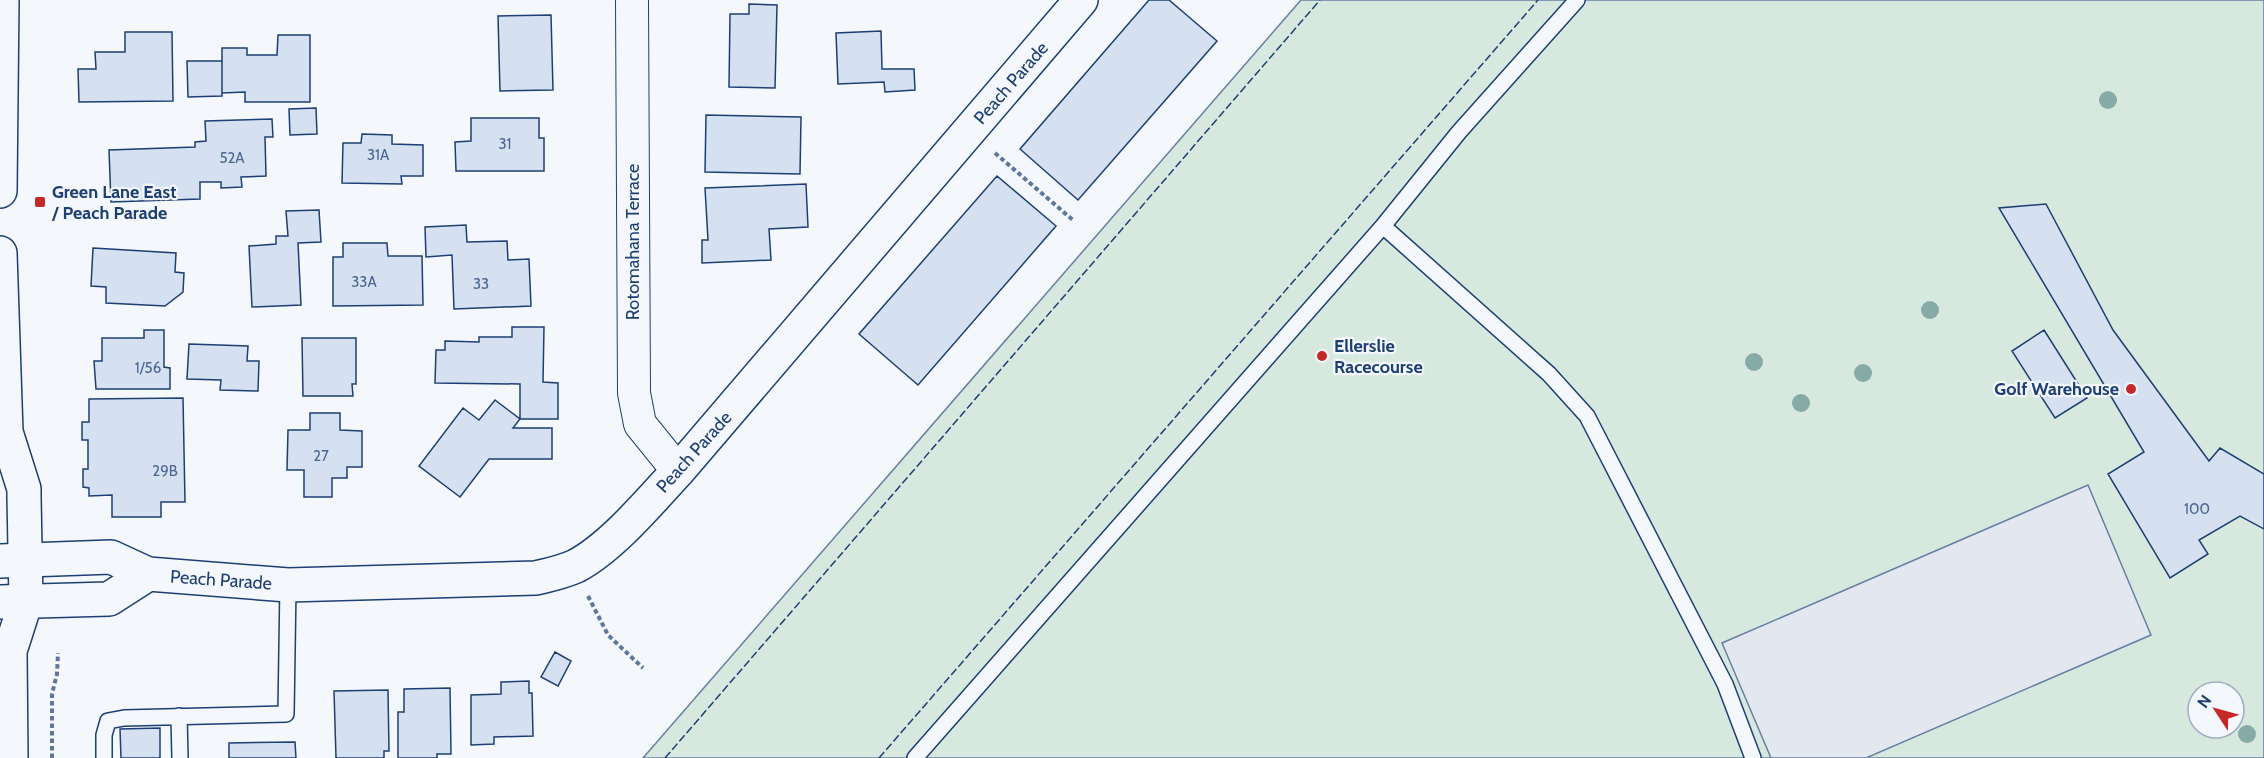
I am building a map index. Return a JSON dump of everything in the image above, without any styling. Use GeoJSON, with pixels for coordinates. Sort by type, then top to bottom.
{"type":"FeatureCollection","features":[{"type":"Feature","properties":{"kind":"main road"},"geometry":{"type":"LineString","coordinates":[[0,192],[2,0]]}},
{"type":"Feature","properties":{"kind":"main road","name":"Peach Parade"},"geometry":{"type":"LineString","coordinates":[[13,560],[111,557],[148,574],[288,585],[536,578],[573,567],[612,538],[678,471],[1081,0]]}},
{"type":"Feature","properties":{"kind":"main road"},"geometry":{"type":"LineString","coordinates":[[0,253],[3,440],[24,489],[13,560],[13,602],[5,640],[11,758]]}},
{"type":"Feature","properties":{"kind":"main road","name":"Peach Parade"},"geometry":{"type":"LineString","coordinates":[[13,602],[109,599],[148,574]]}},
{"type":"Feature","properties":{"kind":"street","name":"Rotomahana Terrace"},"geometry":{"type":"LineString","coordinates":[[632,0],[634,393],[640,424],[678,471]]}},
{"type":"Feature","properties":{"kind":"lane"},"geometry":{"type":"LineString","coordinates":[[915,758],[1383,226],[1459,132],[1577,0]]}},
{"type":"Feature","properties":{"kind":"lane"},"geometry":{"type":"LineString","coordinates":[[1383,226],[1548,374],[1587,416],[1725,684],[1753,758]]}},
{"type":"Feature","properties":{"kind":"lane"},"geometry":{"type":"LineString","coordinates":[[104,758],[104,735],[108,721],[124,718],[286,714],[288,585]]}},
{"type":"Feature","properties":{"kind":"lane"},"geometry":{"type":"LineString","coordinates":[[179,716],[180,758]]}},
{"type":"Feature","properties":{"kind":"path"},"geometry":{"type":"LineString","coordinates":[[969,131],[1074,221]]}},
{"type":"Feature","properties":{"kind":"path"},"geometry":{"type":"LineString","coordinates":[[573,567],[608,635],[643,668]]}},
{"type":"Feature","properties":{"kind":"path"},"geometry":{"type":"LineString","coordinates":[[52,758],[52,694],[57,674],[58,653]]}},
{"type":"Feature","properties":{"kind":"shaded area"},"geometry":{"type":"Polygon","coordinates":[[[1301,0],[2264,0],[2264,758],[643,758],[1301,0]]]}},
{"type":"Feature","properties":{"kind":"shaded area"},"geometry":{"type":"Polygon","coordinates":[[[2088,485],[2151,635],[1866,758],[1771,758],[1722,643],[2088,485]]]}},
{"type":"Feature","properties":{"kind":"building"},"geometry":{"type":"Polygon","coordinates":[[[1149,0],[1169,0],[1217,41],[1078,200],[1020,149],[1149,0]]]}},
{"type":"Feature","properties":{"kind":"building"},"geometry":{"type":"Polygon","coordinates":[[[749,4],[777,5],[775,88],[729,87],[730,14],[749,14],[749,4]]]}},
{"type":"Feature","properties":{"kind":"building"},"geometry":{"type":"Polygon","coordinates":[[[551,15],[553,90],[500,91],[498,16],[551,15]]]}},
{"type":"Feature","properties":{"kind":"building"},"geometry":{"type":"Polygon","coordinates":[[[881,31],[882,69],[914,69],[915,90],[885,92],[884,82],[838,84],[836,33],[881,31]]]}},
{"type":"Feature","properties":{"kind":"building"},"geometry":{"type":"Polygon","coordinates":[[[125,32],[172,32],[173,101],[79,102],[78,69],[96,69],[95,52],[125,52],[125,32]]]}},
{"type":"Feature","properties":{"kind":"building"},"geometry":{"type":"Polygon","coordinates":[[[278,35],[310,35],[310,102],[245,102],[245,92],[222,93],[222,48],[247,48],[247,55],[277,55],[278,35]]]}},
{"type":"Feature","properties":{"kind":"building"},"geometry":{"type":"Polygon","coordinates":[[[187,61],[222,61],[222,96],[188,97],[187,61]]]}},
{"type":"Feature","properties":{"kind":"building"},"geometry":{"type":"Polygon","coordinates":[[[316,108],[317,134],[290,135],[289,109],[316,108]]]}},
{"type":"Feature","properties":{"kind":"building"},"geometry":{"type":"Polygon","coordinates":[[[706,115],[801,117],[800,174],[705,172],[706,115]]]}},
{"type":"Feature","properties":{"kind":"building"},"geometry":{"type":"Polygon","coordinates":[[[471,118],[539,118],[539,138],[544,138],[544,171],[456,171],[455,142],[471,141],[471,118]]]}},
{"type":"Feature","properties":{"kind":"building"},"geometry":{"type":"Polygon","coordinates":[[[272,119],[273,137],[265,137],[266,176],[241,177],[242,187],[221,188],[221,182],[200,182],[200,199],[111,202],[109,150],[195,147],[195,142],[206,141],[205,121],[272,119]]]}},
{"type":"Feature","properties":{"kind":"building"},"geometry":{"type":"Polygon","coordinates":[[[362,134],[392,135],[392,144],[423,145],[423,176],[401,176],[402,184],[342,183],[343,143],[361,143],[362,134]]]}},
{"type":"Feature","properties":{"kind":"building"},"geometry":{"type":"Polygon","coordinates":[[[997,176],[1056,226],[918,385],[859,334],[997,176]]]}},
{"type":"Feature","properties":{"kind":"building"},"geometry":{"type":"Polygon","coordinates":[[[806,184],[808,227],[769,229],[771,260],[702,263],[702,240],[708,240],[705,188],[806,184]]]}},
{"type":"Feature","properties":{"kind":"building","name":"Golf Warehouse"},"geometry":{"type":"Polygon","coordinates":[[[2046,204],[2113,330],[2209,461],[2220,448],[2264,474],[2264,529],[2240,516],[2199,540],[2208,554],[2170,578],[2108,474],[2144,452],[1999,208],[2046,204]]]}},
{"type":"Feature","properties":{"kind":"building"},"geometry":{"type":"Polygon","coordinates":[[[319,210],[321,242],[298,243],[301,305],[252,307],[249,246],[276,244],[276,236],[288,236],[286,211],[319,210]]]}},
{"type":"Feature","properties":{"kind":"building"},"geometry":{"type":"Polygon","coordinates":[[[466,225],[467,242],[507,241],[508,260],[529,259],[531,306],[454,309],[452,255],[426,257],[425,227],[466,225]]]}},
{"type":"Feature","properties":{"kind":"building"},"geometry":{"type":"Polygon","coordinates":[[[343,243],[387,243],[388,256],[422,256],[423,305],[333,306],[333,257],[343,257],[343,243]]]}},
{"type":"Feature","properties":{"kind":"building"},"geometry":{"type":"Polygon","coordinates":[[[93,248],[176,253],[175,272],[184,273],[183,292],[165,306],[106,303],[106,287],[91,286],[93,248]]]}},
{"type":"Feature","properties":{"kind":"building"},"geometry":{"type":"Polygon","coordinates":[[[512,327],[544,327],[543,382],[558,383],[558,419],[520,419],[520,384],[435,383],[436,350],[445,350],[445,341],[479,342],[479,337],[512,337],[512,327]]]}},
{"type":"Feature","properties":{"kind":"building"},"geometry":{"type":"Polygon","coordinates":[[[144,330],[164,330],[164,367],[170,368],[170,389],[96,389],[94,361],[102,361],[102,338],[144,338],[144,330]]]}},
{"type":"Feature","properties":{"kind":"building"},"geometry":{"type":"Polygon","coordinates":[[[2044,330],[2087,398],[2055,418],[2012,351],[2044,330]]]}},
{"type":"Feature","properties":{"kind":"building"},"geometry":{"type":"Polygon","coordinates":[[[302,338],[356,338],[356,384],[352,384],[353,396],[303,396],[302,338]]]}},
{"type":"Feature","properties":{"kind":"building"},"geometry":{"type":"Polygon","coordinates":[[[189,344],[248,346],[247,361],[259,361],[258,391],[220,390],[221,380],[187,379],[189,344]]]}},
{"type":"Feature","properties":{"kind":"building"},"geometry":{"type":"Polygon","coordinates":[[[183,398],[185,502],[161,502],[161,517],[112,517],[112,495],[89,496],[89,488],[83,487],[83,469],[88,469],[88,440],[82,440],[82,422],[89,422],[89,399],[183,398]]]}},
{"type":"Feature","properties":{"kind":"building"},"geometry":{"type":"Polygon","coordinates":[[[495,400],[520,419],[513,428],[552,428],[552,459],[489,459],[460,497],[419,466],[463,408],[479,420],[495,400]]]}},
{"type":"Feature","properties":{"kind":"building"},"geometry":{"type":"Polygon","coordinates":[[[310,413],[340,413],[340,430],[362,431],[362,467],[347,467],[347,478],[332,478],[332,497],[304,497],[304,470],[287,470],[288,430],[310,430],[310,413]]]}},
{"type":"Feature","properties":{"kind":"building"},"geometry":{"type":"Polygon","coordinates":[[[555,652],[571,661],[558,686],[541,677],[555,652]]]}},
{"type":"Feature","properties":{"kind":"building"},"geometry":{"type":"Polygon","coordinates":[[[529,681],[529,693],[532,693],[533,736],[494,737],[494,744],[471,745],[471,695],[501,694],[501,682],[529,681]]]}},
{"type":"Feature","properties":{"kind":"building"},"geometry":{"type":"Polygon","coordinates":[[[450,688],[451,754],[437,754],[437,758],[398,758],[398,712],[404,712],[404,689],[450,688]]]}},
{"type":"Feature","properties":{"kind":"building"},"geometry":{"type":"Polygon","coordinates":[[[388,690],[389,751],[384,751],[384,758],[336,758],[334,691],[388,690]]]}},
{"type":"Feature","properties":{"kind":"building"},"geometry":{"type":"Polygon","coordinates":[[[160,728],[160,758],[121,758],[120,729],[160,728]]]}},
{"type":"Feature","properties":{"kind":"building"},"geometry":{"type":"Polygon","coordinates":[[[295,742],[296,758],[229,758],[229,743],[295,742]]]}},
{"type":"Feature","properties":{"kind":"fence"},"geometry":{"type":"LineString","coordinates":[[665,758],[1320,0]]}},
{"type":"Feature","properties":{"kind":"fence"},"geometry":{"type":"LineString","coordinates":[[879,758],[1538,0]]}},
{"type":"Feature","properties":{"kind":"place","name":"Green Lane East / Peach Parade"},"geometry":{"type":"Point","coordinates":[40,202]}},
{"type":"Feature","properties":{"kind":"place","name":"Ellerslie Racecourse"},"geometry":{"type":"Point","coordinates":[1322,356]}},
{"type":"Feature","properties":{"kind":"place","name":"Golf Warehouse"},"geometry":{"type":"Point","coordinates":[2131,389]}}]}
